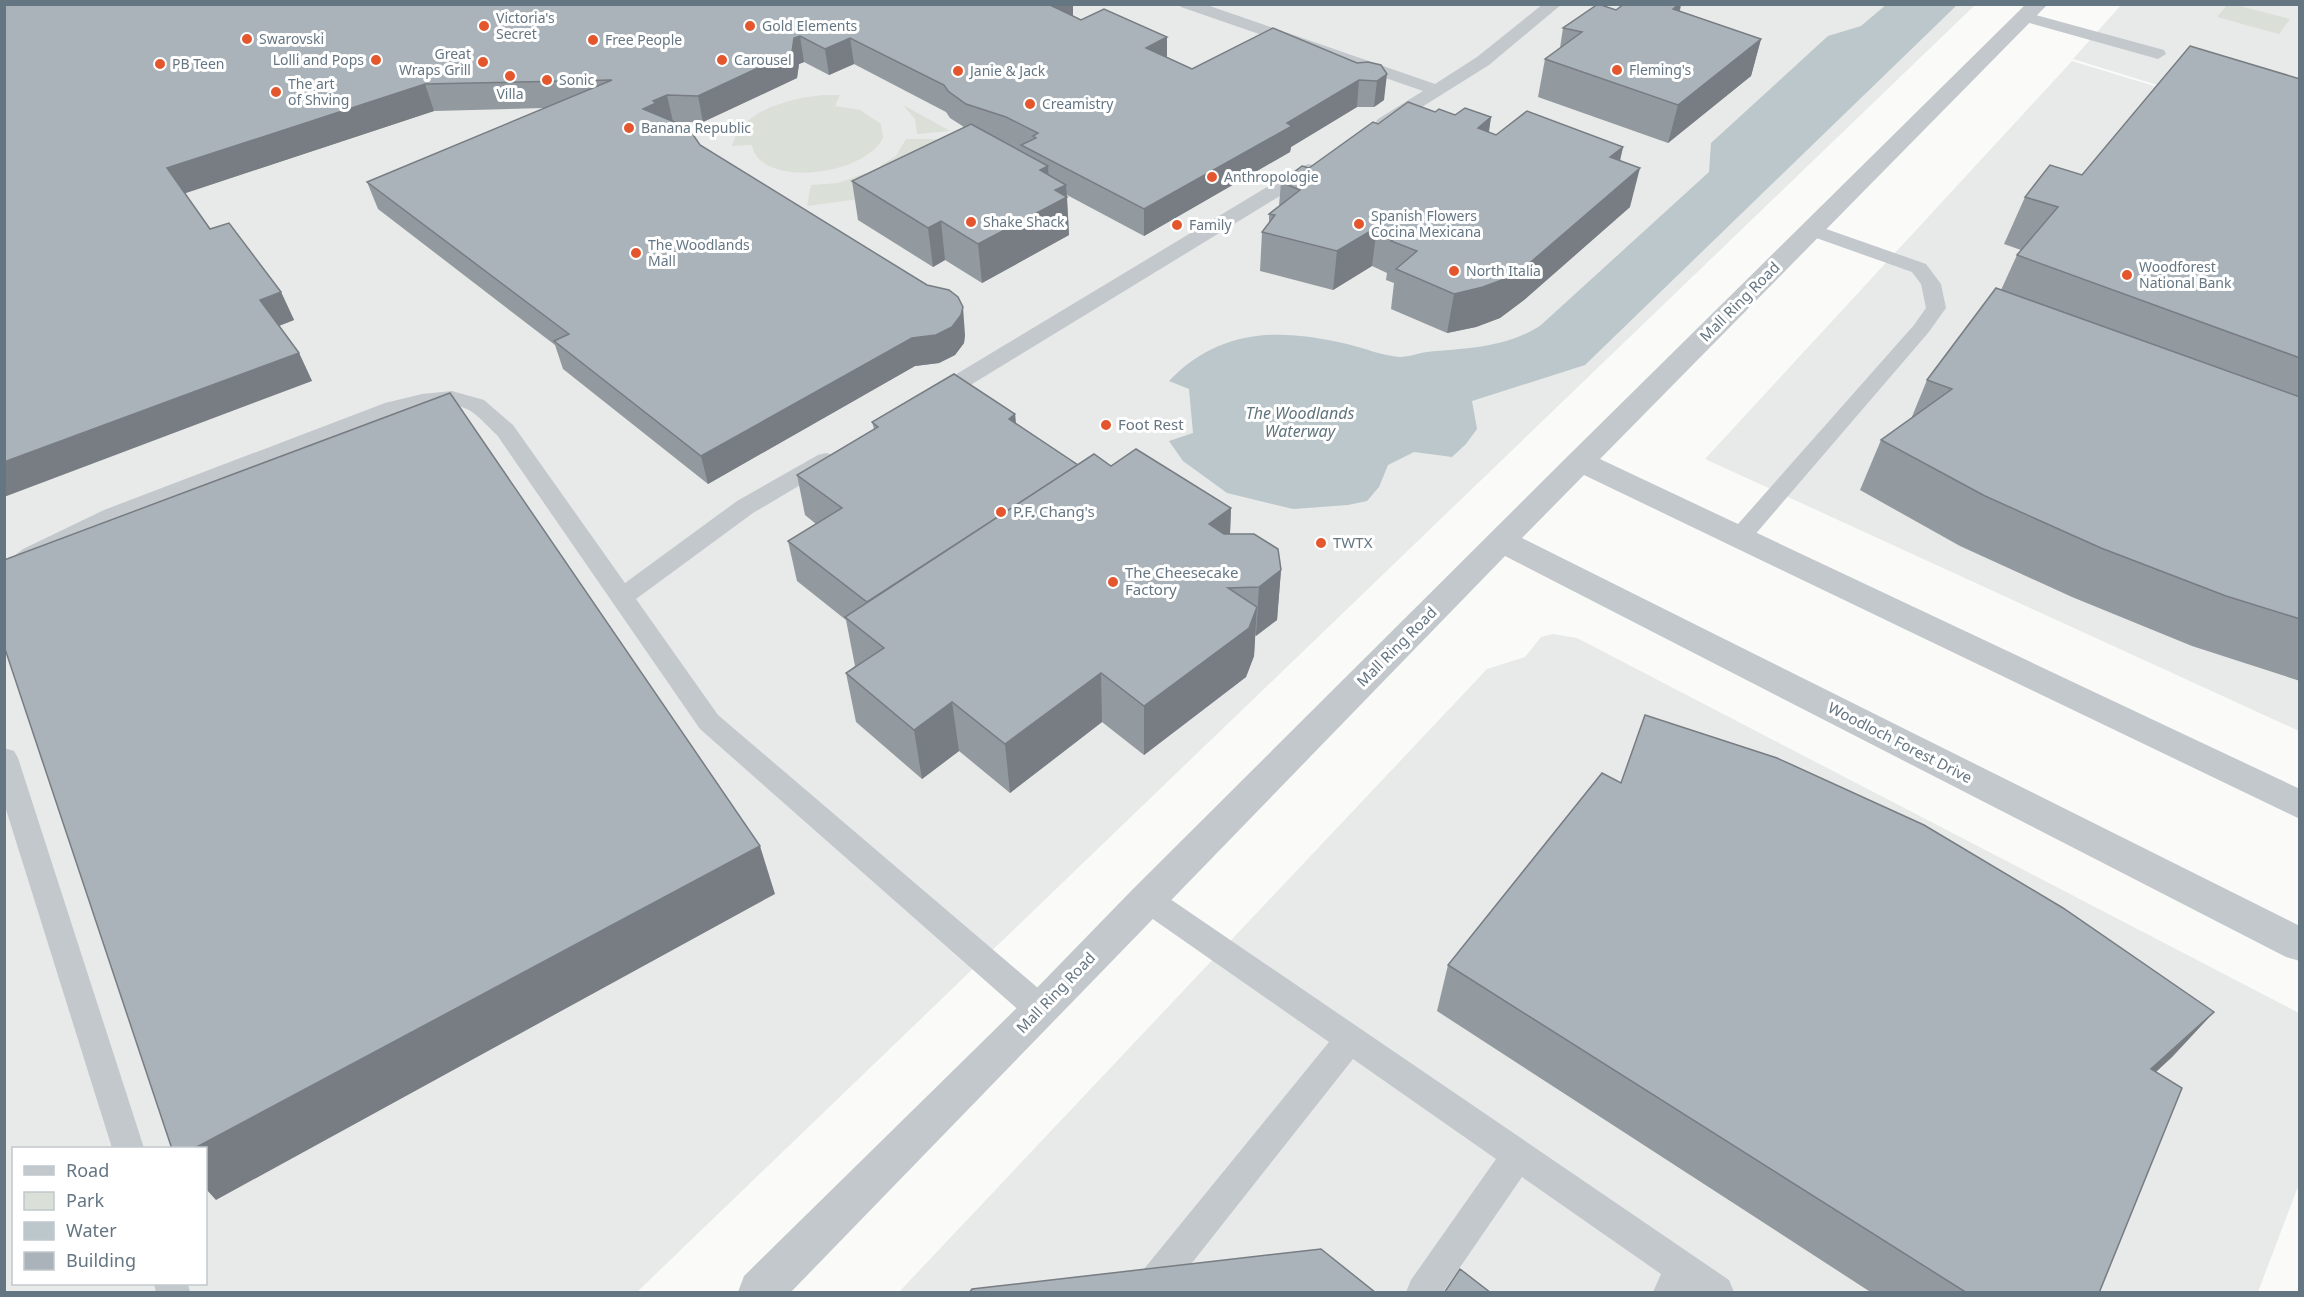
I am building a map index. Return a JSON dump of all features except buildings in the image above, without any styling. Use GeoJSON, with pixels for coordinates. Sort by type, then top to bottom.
{"type":"FeatureCollection","features":[{"type":"Feature","properties":{"kind":"street","name":"Mall Ring Road"},"geometry":{"type":"LineString","coordinates":[[760,1293],[1580,461],[2031,11]]}},
{"type":"Feature","properties":{"kind":"street"},"geometry":{"type":"LineString","coordinates":[[1580,461],[2300,805]]}},
{"type":"Feature","properties":{"kind":"street","name":"Woodloch Forest Drive"},"geometry":{"type":"LineString","coordinates":[[1501,541],[2300,945]]}},
{"type":"Feature","properties":{"kind":"lane"},"geometry":{"type":"LineString","coordinates":[[1367,133],[1483,61],[1554,4]]}},
{"type":"Feature","properties":{"kind":"lane"},"geometry":{"type":"LineString","coordinates":[[1200,6],[1437,90]]}},
{"type":"Feature","properties":{"kind":"lane"},"geometry":{"type":"LineString","coordinates":[[2031,11],[2158,54]]}},
{"type":"Feature","properties":{"kind":"lane"},"geometry":{"type":"LineString","coordinates":[[910,411],[1129,281],[1328,158]]}},
{"type":"Feature","properties":{"kind":"lane"},"geometry":{"type":"LineString","coordinates":[[1739,538],[1921,329],[1936,308],[1931,284],[1919,268],[1812,230]]}},
{"type":"Feature","properties":{"kind":"lane"},"geometry":{"type":"LineString","coordinates":[[4,578],[32,555],[112,516],[393,408],[436,398],[454,398],[473,403],[505,430],[709,722],[1041,1010]]}},
{"type":"Feature","properties":{"kind":"lane"},"geometry":{"type":"LineString","coordinates":[[622,597],[745,507],[848,447]]}},
{"type":"Feature","properties":{"kind":"lane"},"geometry":{"type":"LineString","coordinates":[[4,758],[127,1147]]}},
{"type":"Feature","properties":{"kind":"lane"},"geometry":{"type":"LineString","coordinates":[[1148,899],[1518,1155],[1677,1281],[1717,1293]]}},
{"type":"Feature","properties":{"kind":"lane"},"geometry":{"type":"LineString","coordinates":[[1148,1293],[1350,1039]]}},
{"type":"Feature","properties":{"kind":"lane"},"geometry":{"type":"LineString","coordinates":[[1423,1293],[1518,1155]]}},
{"type":"Feature","properties":{"kind":"shaded area","name":"The Woodlands Mall"},"geometry":{"type":"Polygon","coordinates":[[[5,5],[1975,5],[637,1292],[5,1292],[5,5]]]}},
{"type":"Feature","properties":{"kind":"shaded area"},"geometry":{"type":"Polygon","coordinates":[[[2121,5],[2299,5],[2299,129],[2073,59],[2121,5]]]}},
{"type":"Feature","properties":{"kind":"shaded area"},"geometry":{"type":"Polygon","coordinates":[[[2072,61],[2299,130],[2299,731],[1705,459],[2072,61]]]}},
{"type":"Feature","properties":{"kind":"shaded area"},"geometry":{"type":"Polygon","coordinates":[[[1553,634],[1577,638],[2299,1013],[2299,1184],[2258,1292],[899,1292],[1487,669],[1525,657],[1541,637],[1553,634]]]}},
{"type":"Feature","properties":{"kind":"green space"},"geometry":{"type":"Polygon","coordinates":[[[2227,5],[2236,5],[2290,19],[2279,34],[2217,17],[2227,5]]]}},
{"type":"Feature","properties":{"kind":"green space"},"geometry":{"type":"Polygon","coordinates":[[[840,95],[835,106],[860,110],[881,124],[883,138],[872,151],[855,162],[835,169],[791,172],[773,168],[759,159],[752,145],[732,146],[737,133],[746,123],[768,108],[796,99],[840,95]]]}},
{"type":"Feature","properties":{"kind":"green space"},"geometry":{"type":"Polygon","coordinates":[[[903,105],[950,131],[917,134],[915,119],[903,105]]]}},
{"type":"Feature","properties":{"kind":"green space"},"geometry":{"type":"Polygon","coordinates":[[[906,139],[943,139],[907,180],[880,166],[896,156],[906,139]]]}},
{"type":"Feature","properties":{"kind":"green space"},"geometry":{"type":"Polygon","coordinates":[[[866,173],[893,187],[859,199],[807,206],[811,185],[838,183],[866,173]]]}},
{"type":"Feature","properties":{"kind":"water","name":"The Woodlands Waterway"},"geometry":{"type":"Polygon","coordinates":[[[1887,4],[1957,5],[1585,365],[1472,401],[1477,429],[1452,457],[1414,452],[1388,465],[1379,487],[1367,501],[1348,505],[1293,509],[1227,493],[1183,461],[1169,441],[1193,433],[1189,389],[1169,381],[1209,351],[1230,342],[1252,337],[1298,336],[1403,357],[1427,352],[1486,346],[1528,333],[1541,325],[1709,172],[1711,143],[1828,36],[1861,26],[1887,4]]]}},
{"type":"Feature","properties":{"kind":"place","name":"Victoria's Secret"},"geometry":{"type":"Point","coordinates":[484,26]}},
{"type":"Feature","properties":{"kind":"place","name":"Gold Elements"},"geometry":{"type":"Point","coordinates":[750,26]}},
{"type":"Feature","properties":{"kind":"place","name":"Swarovski"},"geometry":{"type":"Point","coordinates":[247,39]}},
{"type":"Feature","properties":{"kind":"place","name":"Free People"},"geometry":{"type":"Point","coordinates":[593,40]}},
{"type":"Feature","properties":{"kind":"place","name":"Lolli and Pops"},"geometry":{"type":"Point","coordinates":[376,60]}},
{"type":"Feature","properties":{"kind":"place","name":"Carousel"},"geometry":{"type":"Point","coordinates":[722,60]}},
{"type":"Feature","properties":{"kind":"place","name":"Great Wraps Grill"},"geometry":{"type":"Point","coordinates":[483,62]}},
{"type":"Feature","properties":{"kind":"place","name":"PB Teen"},"geometry":{"type":"Point","coordinates":[160,64]}},
{"type":"Feature","properties":{"kind":"place","name":"Fleming's"},"geometry":{"type":"Point","coordinates":[1617,70]}},
{"type":"Feature","properties":{"kind":"place","name":"Janie & Jack"},"geometry":{"type":"Point","coordinates":[958,71]}},
{"type":"Feature","properties":{"kind":"place","name":"Villa"},"geometry":{"type":"Point","coordinates":[510,76]}},
{"type":"Feature","properties":{"kind":"place","name":"Sonic"},"geometry":{"type":"Point","coordinates":[547,80]}},
{"type":"Feature","properties":{"kind":"place","name":"The art of Shving"},"geometry":{"type":"Point","coordinates":[276,92]}},
{"type":"Feature","properties":{"kind":"place","name":"Creamistry"},"geometry":{"type":"Point","coordinates":[1030,104]}},
{"type":"Feature","properties":{"kind":"place","name":"Banana Republic"},"geometry":{"type":"Point","coordinates":[629,128]}},
{"type":"Feature","properties":{"kind":"place","name":"Anthropologie"},"geometry":{"type":"Point","coordinates":[1212,177]}},
{"type":"Feature","properties":{"kind":"place","name":"Shake Shack"},"geometry":{"type":"Point","coordinates":[971,222]}},
{"type":"Feature","properties":{"kind":"place","name":"Spanish Flowers Cocina Mexicana"},"geometry":{"type":"Point","coordinates":[1359,224]}},
{"type":"Feature","properties":{"kind":"place","name":"Family"},"geometry":{"type":"Point","coordinates":[1177,225]}},
{"type":"Feature","properties":{"kind":"place","name":"The Woodlands Mall"},"geometry":{"type":"Point","coordinates":[636,253]}},
{"type":"Feature","properties":{"kind":"place","name":"North Italia"},"geometry":{"type":"Point","coordinates":[1454,271]}},
{"type":"Feature","properties":{"kind":"place","name":"Woodforest National Bank"},"geometry":{"type":"Point","coordinates":[2127,275]}},
{"type":"Feature","properties":{"kind":"place","name":"Foot Rest"},"geometry":{"type":"Point","coordinates":[1106,425]}},
{"type":"Feature","properties":{"kind":"place","name":"P.F. Chang's"},"geometry":{"type":"Point","coordinates":[1001,512]}},
{"type":"Feature","properties":{"kind":"place","name":"TWTX"},"geometry":{"type":"Point","coordinates":[1321,543]}},
{"type":"Feature","properties":{"kind":"place","name":"The Cheesecake Factory"},"geometry":{"type":"Point","coordinates":[1113,582]}}]}
